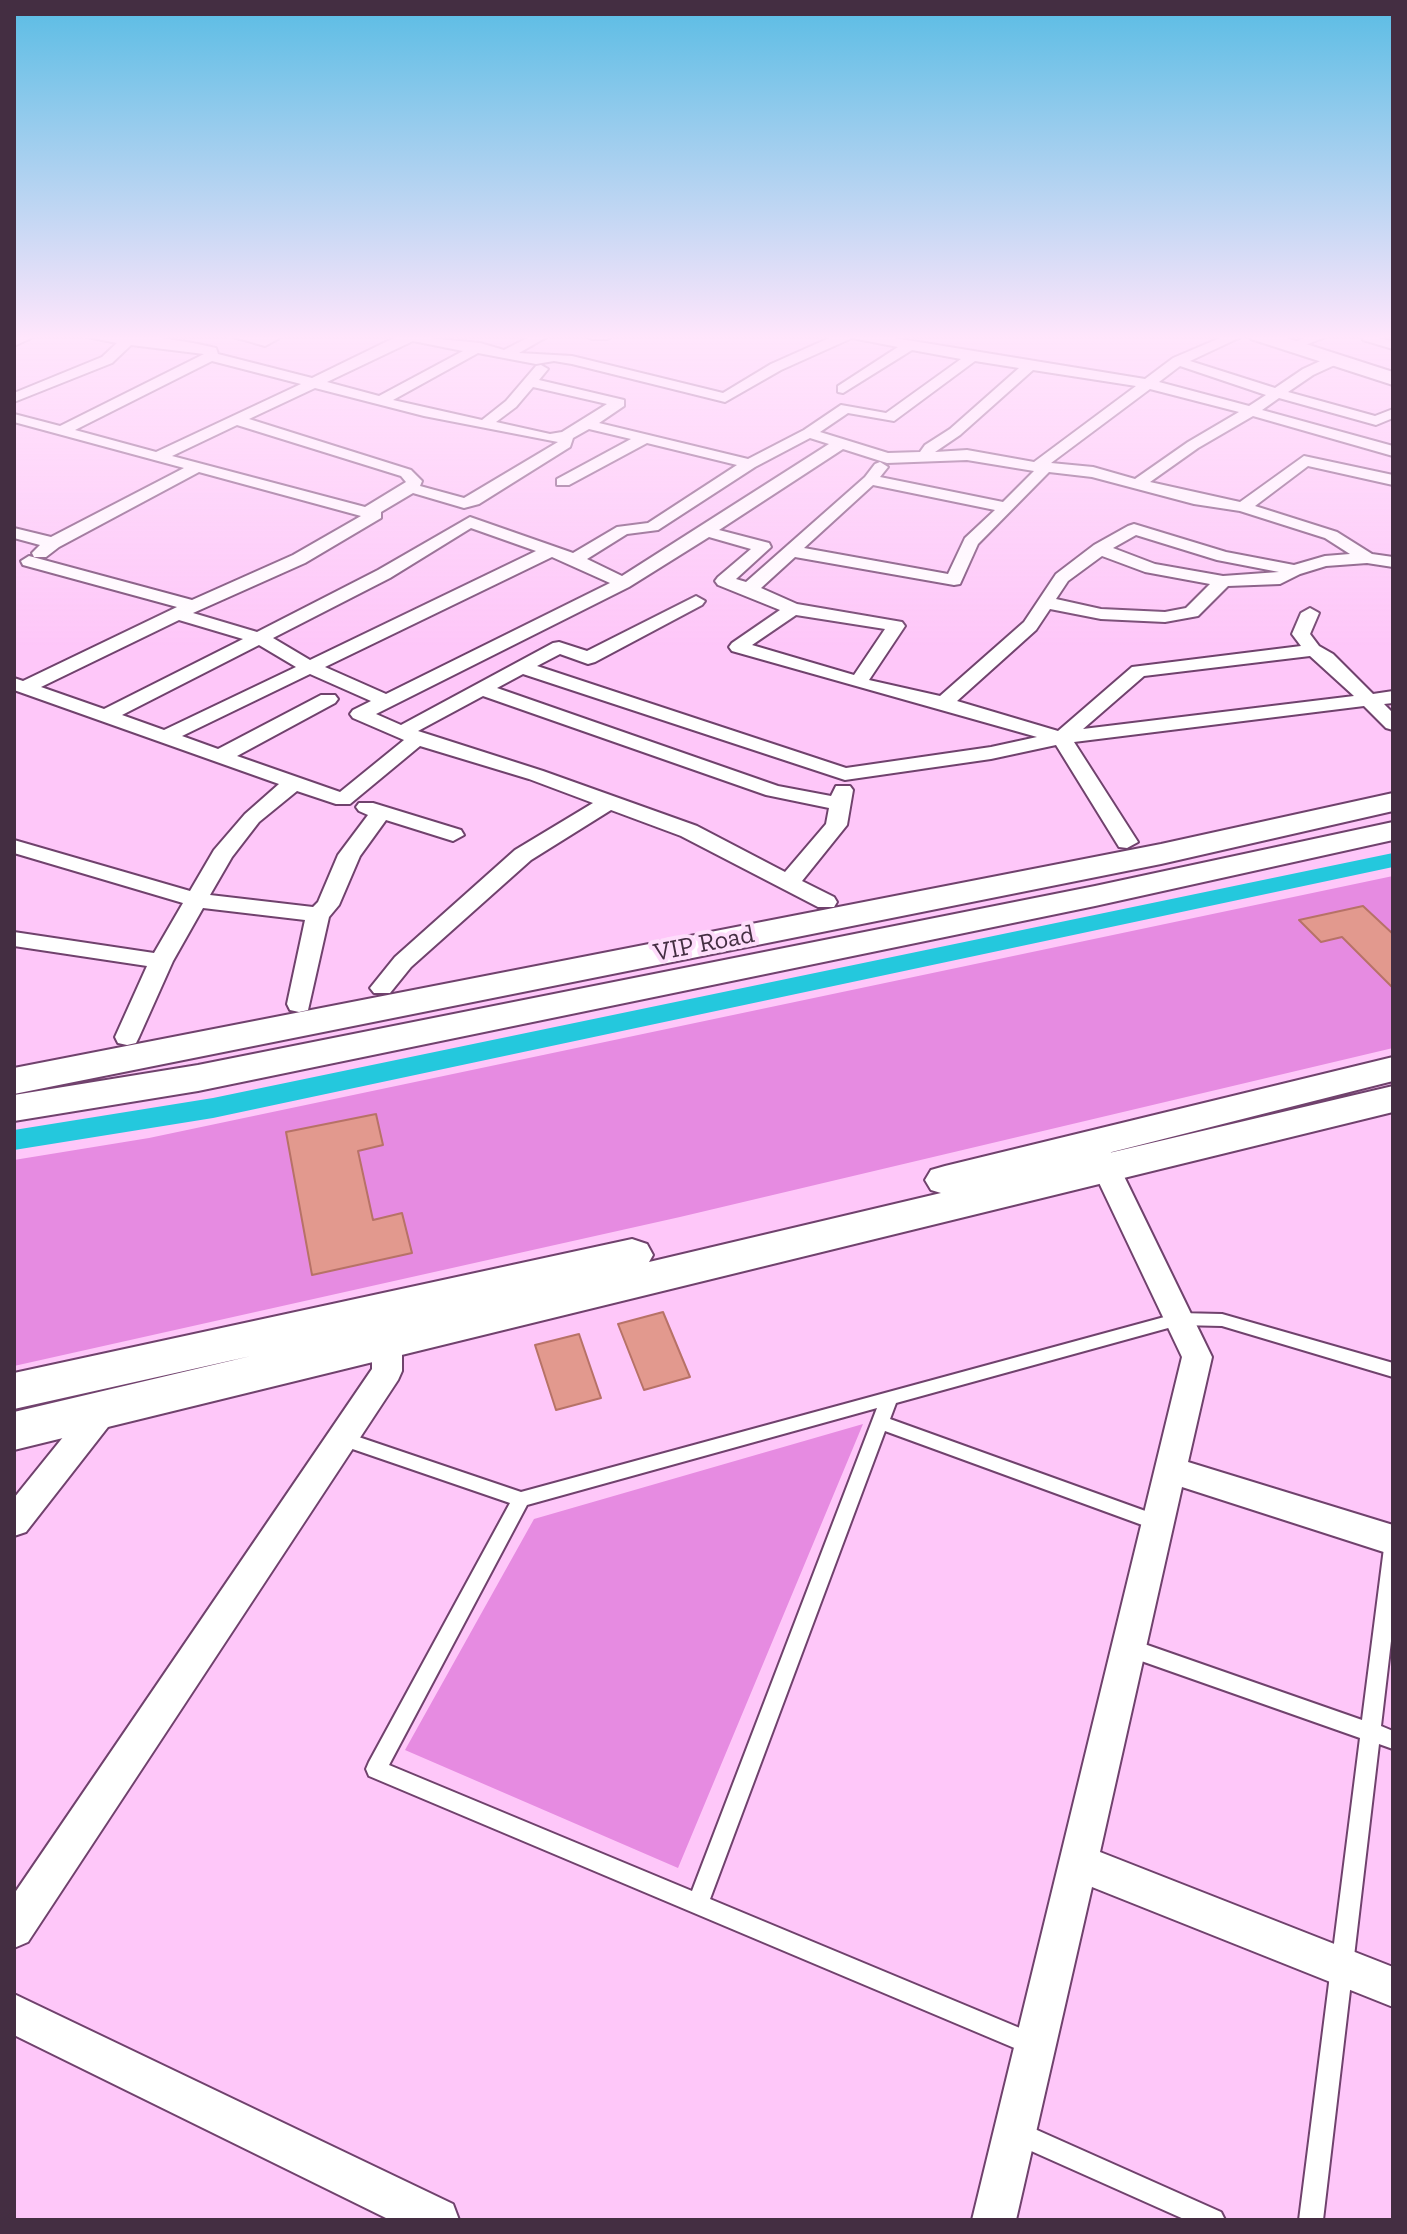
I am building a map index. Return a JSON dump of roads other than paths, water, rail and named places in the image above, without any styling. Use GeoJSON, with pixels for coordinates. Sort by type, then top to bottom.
{"type":"FeatureCollection","features":[{"type":"Feature","properties":{"kind":"street"},"geometry":{"type":"LineString","coordinates":[[20,686],[299,559],[375,515],[277,486],[90,439]]}},
{"type":"Feature","properties":{"kind":"street"},"geometry":{"type":"LineString","coordinates":[[155,458],[196,439]]}},
{"type":"Feature","properties":{"kind":"street"},"geometry":{"type":"LineString","coordinates":[[299,439],[406,473],[414,481],[411,488],[367,513]]}},
{"type":"Feature","properties":{"kind":"street"},"geometry":{"type":"LineString","coordinates":[[411,488],[464,503],[565,444],[566,439]]}},
{"type":"Feature","properties":{"kind":"street"},"geometry":{"type":"LineString","coordinates":[[563,482],[643,439]]}},
{"type":"Feature","properties":{"kind":"street"},"geometry":{"type":"LineString","coordinates":[[650,439],[750,464]]}},
{"type":"Feature","properties":{"kind":"street"},"geometry":{"type":"LineString","coordinates":[[574,559],[623,530],[652,527],[750,464],[797,439]]}},
{"type":"Feature","properties":{"kind":"street"},"geometry":{"type":"LineString","coordinates":[[827,439],[887,458],[967,455],[1103,473],[1243,507],[1331,535],[1367,558]]}},
{"type":"Feature","properties":{"kind":"street"},"geometry":{"type":"LineString","coordinates":[[925,456],[930,448],[944,439]]}},
{"type":"Feature","properties":{"kind":"street"},"geometry":{"type":"LineString","coordinates":[[791,551],[954,580],[971,542],[1007,508],[1041,467],[1077,439]]}},
{"type":"Feature","properties":{"kind":"street"},"geometry":{"type":"LineString","coordinates":[[1139,483],[1203,439]]}},
{"type":"Feature","properties":{"kind":"street"},"geometry":{"type":"LineString","coordinates":[[1351,439],[1393,451]]}},
{"type":"Feature","properties":{"kind":"street"},"geometry":{"type":"LineString","coordinates":[[826,902],[689,831],[536,775],[410,735],[360,714],[623,583],[840,444]]}},
{"type":"Feature","properties":{"kind":"street"},"geometry":{"type":"LineString","coordinates":[[749,589],[870,480],[887,458]]}},
{"type":"Feature","properties":{"kind":"street"},"geometry":{"type":"LineString","coordinates":[[1243,507],[1294,472],[1304,461],[1393,480]]}},
{"type":"Feature","properties":{"kind":"street"},"geometry":{"type":"LineString","coordinates":[[21,566],[53,543],[196,468]]}},
{"type":"Feature","properties":{"kind":"street"},"geometry":{"type":"LineString","coordinates":[[870,480],[1007,508]]}},
{"type":"Feature","properties":{"kind":"street"},"geometry":{"type":"LineString","coordinates":[[464,503],[470,522]]}},
{"type":"Feature","properties":{"kind":"street"},"geometry":{"type":"LineString","coordinates":[[470,522],[574,559],[623,583]]}},
{"type":"Feature","properties":{"kind":"street"},"geometry":{"type":"LineString","coordinates":[[106,716],[384,574],[470,522]]}},
{"type":"Feature","properties":{"kind":"street"},"geometry":{"type":"LineString","coordinates":[[944,703],[1030,626],[1062,578],[1100,549],[1134,529],[1223,556],[1294,570]]}},
{"type":"Feature","properties":{"kind":"street"},"geometry":{"type":"LineString","coordinates":[[707,532],[763,547],[724,581],[793,609],[896,626],[858,683]]}},
{"type":"Feature","properties":{"kind":"street"},"geometry":{"type":"LineString","coordinates":[[14,533],[53,543]]}},
{"type":"Feature","properties":{"kind":"street"},"geometry":{"type":"LineString","coordinates":[[1100,549],[1151,568],[1223,581],[1280,579],[1294,570],[1325,561],[1367,558],[1393,562]]}},
{"type":"Feature","properties":{"kind":"street"},"geometry":{"type":"LineString","coordinates":[[165,737],[550,551]]}},
{"type":"Feature","properties":{"kind":"street"},"geometry":{"type":"LineString","coordinates":[[21,566],[185,610],[259,638],[308,666],[387,701]]}},
{"type":"Feature","properties":{"kind":"street"},"geometry":{"type":"LineString","coordinates":[[1048,603],[1101,614],[1165,617],[1192,612],[1223,581]]}},
{"type":"Feature","properties":{"kind":"street"},"geometry":{"type":"LineString","coordinates":[[343,800],[410,735],[481,689],[559,647],[588,658],[696,601]]}},
{"type":"Feature","properties":{"kind":"street"},"geometry":{"type":"LineString","coordinates":[[793,609],[738,647],[1061,738],[1127,842]]}},
{"type":"Feature","properties":{"kind":"street"},"geometry":{"type":"LineString","coordinates":[[1310,613],[1301,634],[1313,650],[1326,658],[1393,724]]}},
{"type":"Feature","properties":{"kind":"street"},"geometry":{"type":"LineString","coordinates":[[1061,738],[1139,671],[1313,650]]}},
{"type":"Feature","properties":{"kind":"street"},"geometry":{"type":"LineString","coordinates":[[521,667],[845,774],[991,753],[1061,738],[1393,697]]}},
{"type":"Feature","properties":{"kind":"street"},"geometry":{"type":"LineString","coordinates":[[20,686],[292,784],[453,835]]}},
{"type":"Feature","properties":{"kind":"street"},"geometry":{"type":"LineString","coordinates":[[481,689],[773,791],[840,804]]}},
{"type":"Feature","properties":{"kind":"street"},"geometry":{"type":"LineString","coordinates":[[221,756],[328,699]]}},
{"type":"Feature","properties":{"kind":"street"},"geometry":{"type":"LineString","coordinates":[[789,882],[836,825],[845,774]]}},
{"type":"Feature","properties":{"kind":"street"},"geometry":{"type":"LineString","coordinates":[[127,1037],[161,961],[222,855],[252,818],[292,784]]}},
{"type":"Feature","properties":{"kind":"street","name":"VIP Road"},"geometry":{"type":"LineString","coordinates":[[14,1056],[382,988],[1393,789]]}},
{"type":"Feature","properties":{"kind":"street"},"geometry":{"type":"LineString","coordinates":[[382,988],[403,962],[523,855],[609,802]]}},
{"type":"Feature","properties":{"kind":"street","name":"VIP Road"},"geometry":{"type":"LineString","coordinates":[[14,1081],[1145,857],[1393,802]]}},
{"type":"Feature","properties":{"kind":"street"},"geometry":{"type":"LineString","coordinates":[[299,1004],[318,915],[328,905],[349,855],[381,812]]}},
{"type":"Feature","properties":{"kind":"street","name":"VIP Road"},"geometry":{"type":"LineString","coordinates":[[14,1108],[214,1075],[1080,899],[1393,831]]}},
{"type":"Feature","properties":{"kind":"street"},"geometry":{"type":"LineString","coordinates":[[14,846],[195,900],[318,915]]}},
{"type":"Feature","properties":{"kind":"street"},"geometry":{"type":"LineString","coordinates":[[14,939],[161,961]]}},
{"type":"Feature","properties":{"kind":"street"},"geometry":{"type":"LineString","coordinates":[[14,1431],[387,1340],[1099,1155],[1393,1069]]}},
{"type":"Feature","properties":{"kind":"street"},"geometry":{"type":"LineString","coordinates":[[14,1391],[1099,1155],[1393,1099]]}},
{"type":"Feature","properties":{"kind":"street"},"geometry":{"type":"LineString","coordinates":[[994,2220],[1197,1357],[1099,1155]]}},
{"type":"Feature","properties":{"kind":"street"},"geometry":{"type":"LineString","coordinates":[[14,1928],[387,1371],[387,1340]]}},
{"type":"Feature","properties":{"kind":"street"},"geometry":{"type":"LineString","coordinates":[[14,1522],[104,1409]]}},
{"type":"Feature","properties":{"kind":"street"},"geometry":{"type":"LineString","coordinates":[[1170,1470],[1393,1540]]}},
{"type":"Feature","properties":{"kind":"street"},"geometry":{"type":"LineString","coordinates":[[1079,1863],[1393,1987]]}},
{"type":"Feature","properties":{"kind":"street"},"geometry":{"type":"LineString","coordinates":[[14,2014],[437,2220]]}},
{"type":"Feature","properties":{"kind":"lane"},"geometry":{"type":"LineString","coordinates":[[341,1438],[521,1499],[1179,1319],[1222,1320],[1393,1370]]}},
{"type":"Feature","properties":{"kind":"lane"},"geometry":{"type":"LineString","coordinates":[[698,1904],[889,1399]]}},
{"type":"Feature","properties":{"kind":"lane"},"geometry":{"type":"LineString","coordinates":[[880,1422],[1156,1522]]}},
{"type":"Feature","properties":{"kind":"lane"},"geometry":{"type":"LineString","coordinates":[[521,1499],[376,1769],[1035,2046]]}},
{"type":"Feature","properties":{"kind":"lane"},"geometry":{"type":"LineString","coordinates":[[1311,2220],[1393,1548]]}},
{"type":"Feature","properties":{"kind":"lane"},"geometry":{"type":"LineString","coordinates":[[1129,1648],[1393,1740]]}},
{"type":"Feature","properties":{"kind":"lane"},"geometry":{"type":"LineString","coordinates":[[1015,2132],[1213,2220]]}},
{"type":"Feature","properties":{"kind":"waterway"},"geometry":{"type":"LineString","coordinates":[[14,1140],[213,1108],[1393,860]]}}]}
